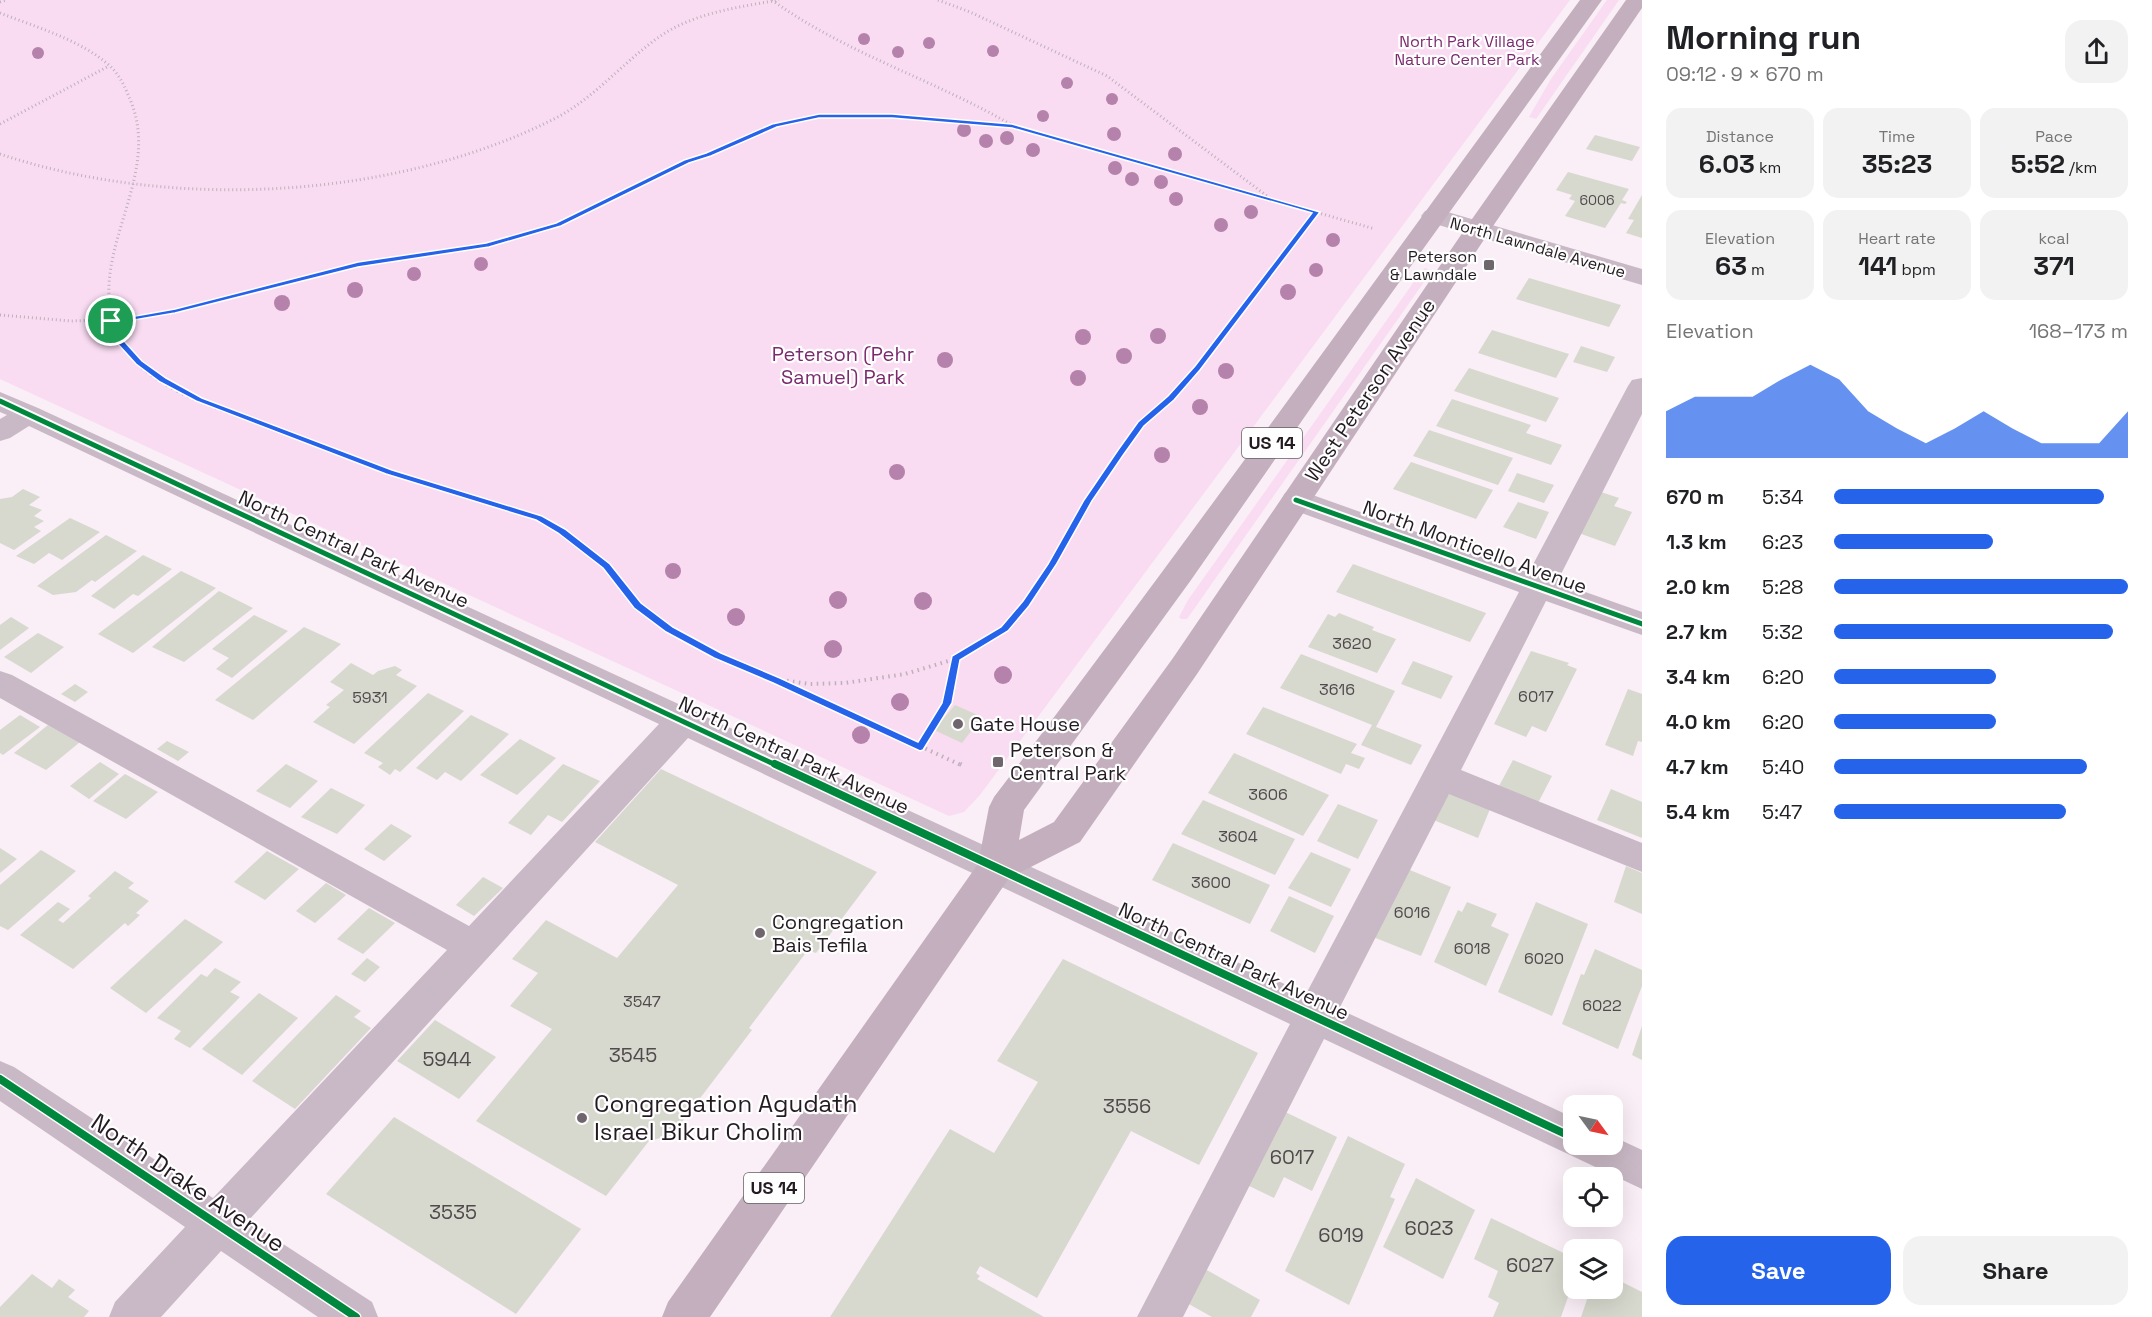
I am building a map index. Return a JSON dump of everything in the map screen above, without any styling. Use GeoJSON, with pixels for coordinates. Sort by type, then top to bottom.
{"type":"FeatureCollection","features":[{"type":"Feature","properties":{"kind":"main road","name":"West Peterson Avenue"},"geometry":{"type":"LineString","coordinates":[[684,1317],[996,868],[1007,807],[1180,573],[1591,0]]}},
{"type":"Feature","properties":{"kind":"main road","name":"West Peterson Avenue"},"geometry":{"type":"LineString","coordinates":[[996,868],[1067,832],[1185,666],[1478,229],[1637,0]]}},
{"type":"Feature","properties":{"kind":"street","name":"North Lawndale Avenue"},"geometry":{"type":"LineString","coordinates":[[1434,216],[1642,277]]}},
{"type":"Feature","properties":{"kind":"street"},"geometry":{"type":"LineString","coordinates":[[1162,1316],[1538,587],[1631,430],[1642,386]]}},
{"type":"Feature","properties":{"kind":"street","name":"North Central Park Avenue"},"geometry":{"type":"LineString","coordinates":[[14,407],[1563,1133]]}},
{"type":"Feature","properties":{"kind":"street"},"geometry":{"type":"LineString","coordinates":[[0,432],[14,407]]}},
{"type":"Feature","properties":{"kind":"street","name":"North Monticello Avenue"},"geometry":{"type":"LineString","coordinates":[[1296,500],[1642,624]]}},
{"type":"Feature","properties":{"kind":"street"},"geometry":{"type":"LineString","coordinates":[[0,683],[474,947]]}},
{"type":"Feature","properties":{"kind":"street"},"geometry":{"type":"LineString","coordinates":[[131,1317],[683,721]]}},
{"type":"Feature","properties":{"kind":"street"},"geometry":{"type":"LineString","coordinates":[[1439,776],[1642,858]]}},
{"type":"Feature","properties":{"kind":"street","name":"North Drake Avenue"},"geometry":{"type":"LineString","coordinates":[[0,1079],[356,1317]]}},
{"type":"Feature","properties":{"kind":"street"},"geometry":{"type":"LineString","coordinates":[[1610,1155],[1642,1170]]}},
{"type":"Feature","properties":{"kind":"path"},"geometry":{"type":"LineString","coordinates":[[0,2],[6,0]]}},
{"type":"Feature","properties":{"kind":"path"},"geometry":{"type":"LineString","coordinates":[[0,153],[48,170],[134,183],[213,190],[297,187],[357,180],[466,156],[514,138],[554,120],[585,100],[660,36],[702,18],[779,0]]}},
{"type":"Feature","properties":{"kind":"path"},"geometry":{"type":"LineString","coordinates":[[938,0],[978,14],[1024,39],[1084,63],[1107,76],[1270,198]]}},
{"type":"Feature","properties":{"kind":"path"},"geometry":{"type":"LineString","coordinates":[[772,1],[794,18],[832,39],[985,110],[1012,126]]}},
{"type":"Feature","properties":{"kind":"path"},"geometry":{"type":"LineString","coordinates":[[0,12],[87,52],[109,66],[119,76],[133,104],[140,144],[139,166],[119,230],[107,289],[111,321],[122,343],[139,363],[163,380],[199,399],[389,472],[539,518],[561,531],[606,566],[638,606],[669,630],[717,656],[777,680],[920,748],[964,766]]}},
{"type":"Feature","properties":{"kind":"path"},"geometry":{"type":"LineString","coordinates":[[0,124],[109,66]]}},
{"type":"Feature","properties":{"kind":"path"},"geometry":{"type":"LineString","coordinates":[[0,315],[71,321],[111,321],[175,311],[358,265],[487,245],[559,225],[686,162],[708,155],[775,125],[835,115],[892,116],[1012,126],[1375,229]]}},
{"type":"Feature","properties":{"kind":"path"},"geometry":{"type":"LineString","coordinates":[[777,680],[810,684],[845,683],[905,674],[955,659],[1005,629],[1052,565],[1088,500],[1141,424],[1171,398],[1197,368],[1317,212]]}},
{"type":"Feature","properties":{"kind":"path"},"geometry":{"type":"LineString","coordinates":[[920,748],[947,703],[955,659]]}},
{"type":"Feature","properties":{"kind":"green space","name":"Peterson (Pehr Samuel) Park"},"geometry":{"type":"Polygon","coordinates":[[[0,0],[1570,0],[980,795],[964,812],[949,816],[0,379],[0,0]]]}},
{"type":"Feature","properties":{"kind":"green space"},"geometry":{"type":"Polygon","coordinates":[[[1607,0],[1619,0],[1536,119],[1529,117],[1551,79],[1607,0]]]}},
{"type":"Feature","properties":{"kind":"green space"},"geometry":{"type":"Polygon","coordinates":[[[1426,268],[1431,272],[1187,619],[1181,619],[1179,617],[1188,600],[1423,269],[1426,268]]]}},
{"type":"Feature","properties":{"kind":"building"},"geometry":{"type":"Polygon","coordinates":[[[1595,135],[1640,147],[1632,161],[1586,149],[1595,135]]]}},
{"type":"Feature","properties":{"kind":"building"},"geometry":{"type":"Polygon","coordinates":[[[1568,172],[1629,189],[1622,200],[1627,202],[1621,203],[1605,228],[1565,216],[1575,201],[1569,199],[1572,195],[1556,190],[1568,172]]]}},
{"type":"Feature","properties":{"kind":"building"},"geometry":{"type":"Polygon","coordinates":[[[1642,195],[1642,238],[1626,233],[1634,220],[1628,219],[1642,195]]]}},
{"type":"Feature","properties":{"kind":"building"},"geometry":{"type":"Polygon","coordinates":[[[1529,278],[1621,305],[1609,327],[1516,299],[1529,278]]]}},
{"type":"Feature","properties":{"kind":"building"},"geometry":{"type":"Polygon","coordinates":[[[1492,330],[1569,354],[1556,378],[1478,353],[1492,330]]]}},
{"type":"Feature","properties":{"kind":"building"},"geometry":{"type":"Polygon","coordinates":[[[1581,346],[1615,357],[1607,372],[1573,362],[1581,346]]]}},
{"type":"Feature","properties":{"kind":"building"},"geometry":{"type":"Polygon","coordinates":[[[1469,368],[1559,398],[1546,422],[1454,391],[1469,368]]]}},
{"type":"Feature","properties":{"kind":"building"},"geometry":{"type":"Polygon","coordinates":[[[1452,399],[1531,425],[1526,433],[1562,445],[1551,465],[1436,426],[1452,399]]]}},
{"type":"Feature","properties":{"kind":"building"},"geometry":{"type":"Polygon","coordinates":[[[1429,430],[1513,458],[1498,485],[1413,456],[1429,430]]]}},
{"type":"Feature","properties":{"kind":"building"},"geometry":{"type":"Polygon","coordinates":[[[1411,462],[1493,490],[1476,519],[1393,489],[1411,462]]]}},
{"type":"Feature","properties":{"kind":"building"},"geometry":{"type":"Polygon","coordinates":[[[1517,473],[1554,485],[1544,503],[1508,491],[1517,473]]]}},
{"type":"Feature","properties":{"kind":"building"},"geometry":{"type":"Polygon","coordinates":[[[23,489],[40,497],[29,505],[42,510],[34,516],[44,521],[34,527],[41,531],[14,550],[0,543],[0,499],[12,497],[23,489]]]}},
{"type":"Feature","properties":{"kind":"building"},"geometry":{"type":"Polygon","coordinates":[[[1595,490],[1619,498],[1614,506],[1632,512],[1615,546],[1573,531],[1595,490]]]}},
{"type":"Feature","properties":{"kind":"building"},"geometry":{"type":"Polygon","coordinates":[[[1518,502],[1549,512],[1536,539],[1503,527],[1518,502]]]}},
{"type":"Feature","properties":{"kind":"building"},"geometry":{"type":"Polygon","coordinates":[[[70,518],[100,532],[62,560],[49,553],[34,564],[16,556],[70,518]]]}},
{"type":"Feature","properties":{"kind":"building"},"geometry":{"type":"Polygon","coordinates":[[[106,535],[137,551],[95,582],[92,580],[76,592],[53,595],[37,586],[106,535]]]}},
{"type":"Feature","properties":{"kind":"building"},"geometry":{"type":"Polygon","coordinates":[[[143,555],[172,569],[138,596],[133,594],[114,609],[91,596],[143,555]]]}},
{"type":"Feature","properties":{"kind":"building"},"geometry":{"type":"Polygon","coordinates":[[[1353,564],[1486,613],[1470,642],[1336,592],[1353,564]]]}},
{"type":"Feature","properties":{"kind":"building"},"geometry":{"type":"Polygon","coordinates":[[[181,571],[216,588],[133,653],[98,634],[181,571]]]}},
{"type":"Feature","properties":{"kind":"building"},"geometry":{"type":"Polygon","coordinates":[[[219,591],[253,608],[184,662],[152,647],[219,591]]]}},
{"type":"Feature","properties":{"kind":"building"},"geometry":{"type":"Polygon","coordinates":[[[1339,613],[1396,639],[1377,673],[1308,647],[1328,614],[1335,617],[1339,613]]]}},
{"type":"Feature","properties":{"kind":"building"},"geometry":{"type":"Polygon","coordinates":[[[254,615],[288,631],[232,678],[216,669],[229,658],[212,649],[254,615]]]}},
{"type":"Feature","properties":{"kind":"building"},"geometry":{"type":"Polygon","coordinates":[[[11,617],[29,628],[0,650],[0,625],[11,617]]]}},
{"type":"Feature","properties":{"kind":"building"},"geometry":{"type":"Polygon","coordinates":[[[304,627],[341,644],[253,720],[215,700],[304,627]]]}},
{"type":"Feature","properties":{"kind":"building"},"geometry":{"type":"Polygon","coordinates":[[[38,633],[64,647],[31,673],[4,657],[38,633]]]}},
{"type":"Feature","properties":{"kind":"building"},"geometry":{"type":"Polygon","coordinates":[[[1531,651],[1569,663],[1567,665],[1577,669],[1546,732],[1532,726],[1526,737],[1494,724],[1531,651]]]}},
{"type":"Feature","properties":{"kind":"building"},"geometry":{"type":"Polygon","coordinates":[[[1301,654],[1395,691],[1376,727],[1422,745],[1411,765],[1361,745],[1372,725],[1280,688],[1301,654]]]}},
{"type":"Feature","properties":{"kind":"building"},"geometry":{"type":"Polygon","coordinates":[[[1413,661],[1453,676],[1441,699],[1401,684],[1413,661]]]}},
{"type":"Feature","properties":{"kind":"building"},"geometry":{"type":"Polygon","coordinates":[[[351,663],[373,675],[378,671],[395,666],[402,670],[396,675],[417,686],[354,744],[313,722],[330,707],[326,705],[344,690],[330,682],[351,663]]]}},
{"type":"Feature","properties":{"kind":"building"},"geometry":{"type":"Polygon","coordinates":[[[75,684],[88,692],[75,702],[61,694],[75,684]]]}},
{"type":"Feature","properties":{"kind":"building"},"geometry":{"type":"Polygon","coordinates":[[[1628,689],[1642,694],[1642,742],[1638,741],[1633,756],[1605,745],[1628,689]]]}},
{"type":"Feature","properties":{"kind":"building"},"geometry":{"type":"Polygon","coordinates":[[[428,693],[464,711],[400,772],[395,769],[390,775],[378,767],[383,763],[364,753],[428,693]]]}},
{"type":"Feature","properties":{"kind":"building","name":"Gate House"},"geometry":{"type":"Polygon","coordinates":[[[955,705],[982,717],[962,743],[934,730],[955,705]]]}},
{"type":"Feature","properties":{"kind":"building"},"geometry":{"type":"Polygon","coordinates":[[[1263,707],[1357,744],[1351,753],[1365,758],[1359,769],[1346,764],[1341,774],[1246,734],[1263,707]]]}},
{"type":"Feature","properties":{"kind":"building"},"geometry":{"type":"Polygon","coordinates":[[[20,715],[40,727],[3,755],[0,753],[0,730],[20,715]]]}},
{"type":"Feature","properties":{"kind":"building"},"geometry":{"type":"Polygon","coordinates":[[[471,715],[509,734],[461,781],[445,772],[437,780],[416,768],[471,715]]]}},
{"type":"Feature","properties":{"kind":"building"},"geometry":{"type":"Polygon","coordinates":[[[48,725],[80,742],[46,770],[14,753],[48,725]]]}},
{"type":"Feature","properties":{"kind":"building"},"geometry":{"type":"Polygon","coordinates":[[[520,739],[556,758],[517,795],[480,775],[520,739]]]}},
{"type":"Feature","properties":{"kind":"building"},"geometry":{"type":"Polygon","coordinates":[[[167,741],[189,752],[178,761],[157,749],[167,741]]]}},
{"type":"Feature","properties":{"kind":"building"},"geometry":{"type":"Polygon","coordinates":[[[1234,753],[1329,795],[1303,836],[1208,793],[1234,753]]]}},
{"type":"Feature","properties":{"kind":"building"},"geometry":{"type":"Polygon","coordinates":[[[1513,760],[1552,776],[1538,803],[1499,786],[1513,760]]]}},
{"type":"Feature","properties":{"kind":"building"},"geometry":{"type":"Polygon","coordinates":[[[100,762],[119,774],[89,799],[70,786],[100,762]]]}},
{"type":"Feature","properties":{"kind":"building"},"geometry":{"type":"Polygon","coordinates":[[[286,764],[318,781],[290,808],[256,791],[286,764]]]}},
{"type":"Feature","properties":{"kind":"building"},"geometry":{"type":"Polygon","coordinates":[[[563,764],[600,781],[562,822],[548,815],[531,835],[508,823],[563,764]]]}},
{"type":"Feature","properties":{"kind":"building"},"geometry":{"type":"Polygon","coordinates":[[[661,769],[877,872],[816,953],[808,950],[749,1028],[752,1030],[672,1135],[649,1141],[606,1196],[476,1121],[552,1029],[510,1006],[538,973],[512,959],[546,920],[617,958],[678,885],[595,842],[661,769]]]}},
{"type":"Feature","properties":{"kind":"building"},"geometry":{"type":"Polygon","coordinates":[[[125,774],[158,792],[126,819],[93,801],[125,774]]]}},
{"type":"Feature","properties":{"kind":"building"},"geometry":{"type":"Polygon","coordinates":[[[331,788],[365,805],[337,834],[301,817],[331,788]]]}},
{"type":"Feature","properties":{"kind":"building"},"geometry":{"type":"Polygon","coordinates":[[[1611,789],[1642,802],[1642,838],[1597,820],[1611,789]]]}},
{"type":"Feature","properties":{"kind":"building"},"geometry":{"type":"Polygon","coordinates":[[[1444,791],[1490,809],[1478,838],[1431,819],[1444,791]]]}},
{"type":"Feature","properties":{"kind":"building"},"geometry":{"type":"Polygon","coordinates":[[[1203,800],[1295,839],[1275,875],[1181,834],[1203,800]]]}},
{"type":"Feature","properties":{"kind":"building"},"geometry":{"type":"Polygon","coordinates":[[[1338,804],[1378,820],[1358,859],[1317,841],[1338,804]]]}},
{"type":"Feature","properties":{"kind":"building"},"geometry":{"type":"Polygon","coordinates":[[[391,824],[412,836],[384,861],[364,849],[391,824]]]}},
{"type":"Feature","properties":{"kind":"building"},"geometry":{"type":"Polygon","coordinates":[[[1173,843],[1270,885],[1250,924],[1152,880],[1173,843]]]}},
{"type":"Feature","properties":{"kind":"building"},"geometry":{"type":"Polygon","coordinates":[[[0,848],[17,859],[0,873],[0,848]]]}},
{"type":"Feature","properties":{"kind":"building"},"geometry":{"type":"Polygon","coordinates":[[[41,850],[76,871],[8,930],[0,926],[0,885],[41,850]]]}},
{"type":"Feature","properties":{"kind":"building"},"geometry":{"type":"Polygon","coordinates":[[[267,851],[299,869],[265,900],[234,882],[267,851]]]}},
{"type":"Feature","properties":{"kind":"building"},"geometry":{"type":"Polygon","coordinates":[[[1311,852],[1351,869],[1331,907],[1288,888],[1311,852]]]}},
{"type":"Feature","properties":{"kind":"building"},"geometry":{"type":"Polygon","coordinates":[[[1626,866],[1642,873],[1642,914],[1614,902],[1626,866]]]}},
{"type":"Feature","properties":{"kind":"building"},"geometry":{"type":"Polygon","coordinates":[[[1405,868],[1451,887],[1421,956],[1373,937],[1405,868]]]}},
{"type":"Feature","properties":{"kind":"building"},"geometry":{"type":"Polygon","coordinates":[[[115,871],[134,883],[128,888],[149,901],[136,913],[140,915],[128,926],[125,923],[73,969],[20,935],[58,902],[70,909],[58,920],[63,923],[91,898],[88,896],[115,871]]]}},
{"type":"Feature","properties":{"kind":"building"},"geometry":{"type":"Polygon","coordinates":[[[483,877],[503,888],[474,916],[456,905],[483,877]]]}},
{"type":"Feature","properties":{"kind":"building"},"geometry":{"type":"Polygon","coordinates":[[[326,883],[346,895],[315,923],[296,911],[326,883]]]}},
{"type":"Feature","properties":{"kind":"building"},"geometry":{"type":"Polygon","coordinates":[[[1289,896],[1334,916],[1315,953],[1270,931],[1289,896]]]}},
{"type":"Feature","properties":{"kind":"building"},"geometry":{"type":"Polygon","coordinates":[[[1467,902],[1497,914],[1491,926],[1509,934],[1486,986],[1434,962],[1458,910],[1462,912],[1467,902]]]}},
{"type":"Feature","properties":{"kind":"building"},"geometry":{"type":"Polygon","coordinates":[[[1536,902],[1588,924],[1552,1016],[1498,992],[1536,902]]]}},
{"type":"Feature","properties":{"kind":"building"},"geometry":{"type":"Polygon","coordinates":[[[369,908],[395,923],[363,954],[337,939],[369,908]]]}},
{"type":"Feature","properties":{"kind":"building"},"geometry":{"type":"Polygon","coordinates":[[[185,919],[223,942],[146,1013],[110,988],[185,919]]]}},
{"type":"Feature","properties":{"kind":"building"},"geometry":{"type":"Polygon","coordinates":[[[1595,949],[1642,970],[1642,986],[1618,1049],[1562,1024],[1581,974],[1584,975],[1595,949]]]}},
{"type":"Feature","properties":{"kind":"building"},"geometry":{"type":"Polygon","coordinates":[[[367,958],[380,967],[365,982],[351,974],[367,958]]]}},
{"type":"Feature","properties":{"kind":"building"},"geometry":{"type":"Polygon","coordinates":[[[1063,959],[1258,1053],[1199,1165],[1131,1131],[1037,1298],[980,1266],[976,1273],[980,1276],[977,1279],[1044,1317],[830,1317],[950,1129],[994,1153],[1038,1082],[997,1061],[1063,959]]]}},
{"type":"Feature","properties":{"kind":"building"},"geometry":{"type":"Polygon","coordinates":[[[215,968],[241,982],[230,992],[240,997],[190,1048],[174,1039],[181,1031],[157,1018],[201,974],[207,977],[215,968]]]}},
{"type":"Feature","properties":{"kind":"building"},"geometry":{"type":"Polygon","coordinates":[[[259,993],[298,1018],[242,1075],[202,1049],[259,993]]]}},
{"type":"Feature","properties":{"kind":"building"},"geometry":{"type":"Polygon","coordinates":[[[336,995],[361,1011],[354,1017],[371,1028],[295,1109],[252,1081],[336,995]]]}},
{"type":"Feature","properties":{"kind":"building"},"geometry":{"type":"Polygon","coordinates":[[[435,1020],[496,1057],[459,1099],[397,1061],[435,1020]]]}},
{"type":"Feature","properties":{"kind":"building"},"geometry":{"type":"Polygon","coordinates":[[[1642,1026],[1642,1060],[1632,1055],[1642,1026]]]}},
{"type":"Feature","properties":{"kind":"building"},"geometry":{"type":"Polygon","coordinates":[[[1279,1109],[1337,1137],[1312,1191],[1284,1177],[1274,1198],[1243,1183],[1279,1109]]]}},
{"type":"Feature","properties":{"kind":"building"},"geometry":{"type":"Polygon","coordinates":[[[394,1117],[581,1229],[516,1314],[326,1194],[394,1117]]]}},
{"type":"Feature","properties":{"kind":"building"},"geometry":{"type":"Polygon","coordinates":[[[1348,1136],[1405,1164],[1390,1197],[1395,1199],[1349,1305],[1285,1271],[1348,1136]]]}},
{"type":"Feature","properties":{"kind":"building"},"geometry":{"type":"Polygon","coordinates":[[[1416,1178],[1475,1210],[1443,1279],[1383,1247],[1416,1178]]]}},
{"type":"Feature","properties":{"kind":"building"},"geometry":{"type":"Polygon","coordinates":[[[1491,1218],[1563,1253],[1563,1299],[1567,1299],[1561,1317],[1493,1317],[1499,1303],[1488,1297],[1498,1271],[1474,1259],[1491,1218]]]}},
{"type":"Feature","properties":{"kind":"building"},"geometry":{"type":"Polygon","coordinates":[[[1205,1269],[1260,1300],[1251,1317],[1212,1317],[1187,1303],[1205,1269]]]}},
{"type":"Feature","properties":{"kind":"building"},"geometry":{"type":"Polygon","coordinates":[[[32,1274],[52,1288],[59,1279],[75,1290],[68,1297],[89,1311],[84,1317],[0,1317],[0,1307],[32,1274]]]}},
{"type":"Feature","properties":{"kind":"building"},"geometry":{"type":"Polygon","coordinates":[[[1623,1282],[1642,1292],[1642,1317],[1581,1317],[1587,1299],[1623,1299],[1623,1282]]]}},
{"type":"Feature","properties":{"kind":"cycle path"},"geometry":{"type":"LineString","coordinates":[[0,401],[1563,1133]]}},
{"type":"Feature","properties":{"kind":"cycle path"},"geometry":{"type":"LineString","coordinates":[[1296,500],[1642,624]]}},
{"type":"Feature","properties":{"kind":"cycle path"},"geometry":{"type":"LineString","coordinates":[[0,1079],[356,1317]]}},
{"type":"Feature","properties":{"kind":"place","name":"Peterson & Lawndale"},"geometry":{"type":"Point","coordinates":[1489,265]}},
{"type":"Feature","properties":{"kind":"place","name":"Gate House"},"geometry":{"type":"Point","coordinates":[958,724]}},
{"type":"Feature","properties":{"kind":"place","name":"Peterson & Central Park"},"geometry":{"type":"Point","coordinates":[998,762]}},
{"type":"Feature","properties":{"kind":"place","name":"Congregation Bais Tefila"},"geometry":{"type":"Point","coordinates":[760,933]}},
{"type":"Feature","properties":{"kind":"place","name":"Congregation Agudath Israel Bikur Cholim"},"geometry":{"type":"Point","coordinates":[582,1118]}},
{"type":"Feature","properties":{"kind":"route"},"geometry":{"type":"LineString","coordinates":[[819,116],[892,116],[1012,126],[1317,212],[1197,368],[1171,398],[1141,424],[1088,500],[1052,565],[1005,629],[955,659],[947,703],[920,748],[777,680],[717,656],[669,630],[638,606],[606,566],[561,531],[539,518],[389,472],[199,399],[163,380],[139,363],[122,343],[111,321],[175,311],[392,258],[427,256],[487,245],[559,225],[686,162],[708,155],[775,125],[819,116]]}},
{"type":"Feature","properties":{"kind":"park label","name":"North Park Village Nature Center Park"},"geometry":{"type":"Point","coordinates":[1467,50]}}]}
